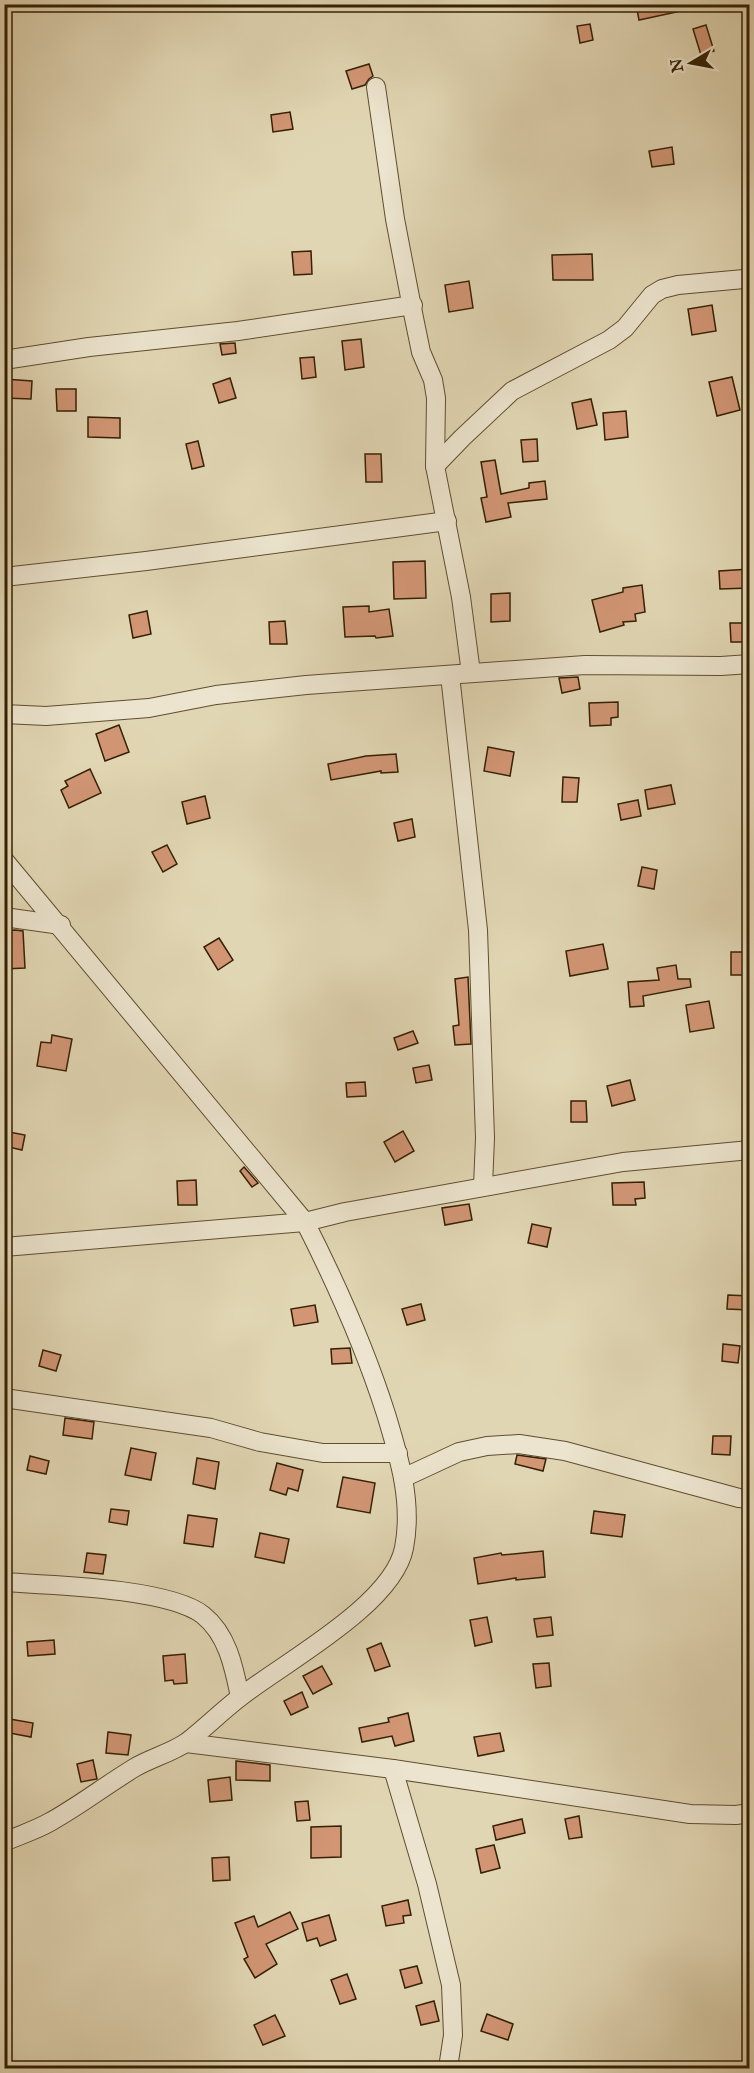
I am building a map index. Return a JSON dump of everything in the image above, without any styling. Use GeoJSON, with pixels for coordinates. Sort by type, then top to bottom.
{"type":"FeatureCollection","features":[{"type":"Feature","properties":{"kind":"street"},"geometry":{"type":"LineString","coordinates":[[376,87],[395,219],[421,352],[434,380],[435,465],[461,597],[471,673]]}},
{"type":"Feature","properties":{"kind":"street"},"geometry":{"type":"LineString","coordinates":[[435,465],[512,391],[609,340],[625,328],[652,295],[662,289],[678,285],[750,277]]}},
{"type":"Feature","properties":{"kind":"street"},"geometry":{"type":"LineString","coordinates":[[4,360],[89,347],[238,331],[412,305]]}},
{"type":"Feature","properties":{"kind":"street"},"geometry":{"type":"LineString","coordinates":[[4,577],[146,561],[447,521]]}},
{"type":"Feature","properties":{"kind":"street"},"geometry":{"type":"LineString","coordinates":[[4,714],[46,716],[149,708],[216,695],[283,688],[585,665],[721,666],[750,664]]}},
{"type":"Feature","properties":{"kind":"street"},"geometry":{"type":"LineString","coordinates":[[450,675],[478,930],[485,1138],[483,1186]]}},
{"type":"Feature","properties":{"kind":"street"},"geometry":{"type":"LineString","coordinates":[[4,860],[61,925],[305,1222],[334,1278],[372,1371],[398,1453],[407,1521],[404,1550],[394,1572],[381,1589],[348,1619],[240,1697],[186,1743],[136,1766],[49,1822],[4,1842]]}},
{"type":"Feature","properties":{"kind":"street"},"geometry":{"type":"LineString","coordinates":[[4,917],[61,925]]}},
{"type":"Feature","properties":{"kind":"street"},"geometry":{"type":"LineString","coordinates":[[4,1247],[305,1222],[345,1212],[623,1162],[750,1150]]}},
{"type":"Feature","properties":{"kind":"street"},"geometry":{"type":"LineString","coordinates":[[4,1398],[211,1428],[260,1442],[323,1453],[398,1453]]}},
{"type":"Feature","properties":{"kind":"street"},"geometry":{"type":"LineString","coordinates":[[403,1478],[459,1452],[487,1446],[519,1444],[565,1451],[739,1498],[750,1498]]}},
{"type":"Feature","properties":{"kind":"street"},"geometry":{"type":"LineString","coordinates":[[4,1582],[69,1586],[140,1595],[177,1602],[202,1614],[218,1631],[225,1643],[234,1668],[240,1697]]}},
{"type":"Feature","properties":{"kind":"street"},"geometry":{"type":"LineString","coordinates":[[186,1743],[393,1769],[690,1815],[750,1813]]}},
{"type":"Feature","properties":{"kind":"street"},"geometry":{"type":"LineString","coordinates":[[393,1769],[427,1884],[451,1985],[453,2035],[448,2068]]}},
{"type":"Feature","properties":{"kind":"building"},"geometry":{"type":"Polygon","coordinates":[[[636,4],[685,4],[686,10],[639,20],[636,4]]]}},
{"type":"Feature","properties":{"kind":"building"},"geometry":{"type":"Polygon","coordinates":[[[590,24],[593,40],[580,43],[577,26],[590,24]]]}},
{"type":"Feature","properties":{"kind":"building"},"geometry":{"type":"Polygon","coordinates":[[[706,25],[714,51],[701,55],[693,29],[706,25]]]}},
{"type":"Feature","properties":{"kind":"building"},"geometry":{"type":"Polygon","coordinates":[[[369,64],[373,76],[365,85],[352,89],[346,71],[369,64]]]}},
{"type":"Feature","properties":{"kind":"building"},"geometry":{"type":"Polygon","coordinates":[[[290,112],[293,129],[273,132],[271,115],[290,112]]]}},
{"type":"Feature","properties":{"kind":"building"},"geometry":{"type":"Polygon","coordinates":[[[672,147],[674,164],[652,167],[649,151],[672,147]]]}},
{"type":"Feature","properties":{"kind":"building"},"geometry":{"type":"Polygon","coordinates":[[[311,251],[312,274],[294,275],[292,252],[311,251]]]}},
{"type":"Feature","properties":{"kind":"building"},"geometry":{"type":"Polygon","coordinates":[[[592,254],[593,280],[553,280],[552,255],[592,254]]]}},
{"type":"Feature","properties":{"kind":"building"},"geometry":{"type":"Polygon","coordinates":[[[469,281],[473,308],[449,312],[445,285],[469,281]]]}},
{"type":"Feature","properties":{"kind":"building"},"geometry":{"type":"Polygon","coordinates":[[[712,305],[716,331],[692,335],[688,309],[712,305]]]}},
{"type":"Feature","properties":{"kind":"building"},"geometry":{"type":"Polygon","coordinates":[[[361,339],[364,367],[345,370],[342,341],[361,339]]]}},
{"type":"Feature","properties":{"kind":"building"},"geometry":{"type":"Polygon","coordinates":[[[235,343],[236,353],[222,355],[220,344],[235,343]]]}},
{"type":"Feature","properties":{"kind":"building"},"geometry":{"type":"Polygon","coordinates":[[[314,357],[316,377],[302,379],[300,358],[314,357]]]}},
{"type":"Feature","properties":{"kind":"building"},"geometry":{"type":"Polygon","coordinates":[[[732,377],[740,410],[717,416],[709,382],[732,377]]]}},
{"type":"Feature","properties":{"kind":"building"},"geometry":{"type":"Polygon","coordinates":[[[230,378],[236,398],[219,403],[213,384],[230,378]]]}},
{"type":"Feature","properties":{"kind":"building"},"geometry":{"type":"Polygon","coordinates":[[[4,379],[32,381],[31,399],[4,398],[4,379]]]}},
{"type":"Feature","properties":{"kind":"building"},"geometry":{"type":"Polygon","coordinates":[[[56,389],[76,389],[76,411],[57,411],[56,389]]]}},
{"type":"Feature","properties":{"kind":"building"},"geometry":{"type":"Polygon","coordinates":[[[591,399],[597,425],[577,429],[572,403],[591,399]]]}},
{"type":"Feature","properties":{"kind":"building"},"geometry":{"type":"Polygon","coordinates":[[[626,411],[628,437],[605,440],[603,413],[626,411]]]}},
{"type":"Feature","properties":{"kind":"building"},"geometry":{"type":"Polygon","coordinates":[[[88,417],[120,418],[120,438],[88,437],[88,417]]]}},
{"type":"Feature","properties":{"kind":"building"},"geometry":{"type":"Polygon","coordinates":[[[537,439],[538,461],[523,462],[521,440],[537,439]]]}},
{"type":"Feature","properties":{"kind":"building"},"geometry":{"type":"Polygon","coordinates":[[[198,441],[204,466],[192,469],[186,444],[198,441]]]}},
{"type":"Feature","properties":{"kind":"building"},"geometry":{"type":"Polygon","coordinates":[[[365,454],[381,454],[382,482],[366,482],[365,454]]]}},
{"type":"Feature","properties":{"kind":"building"},"geometry":{"type":"Polygon","coordinates":[[[495,460],[501,494],[529,488],[529,483],[545,481],[547,499],[508,503],[511,517],[486,522],[481,498],[487,497],[481,462],[495,460]]]}},
{"type":"Feature","properties":{"kind":"building"},"geometry":{"type":"Polygon","coordinates":[[[425,561],[426,598],[394,599],[393,562],[425,561]]]}},
{"type":"Feature","properties":{"kind":"building"},"geometry":{"type":"Polygon","coordinates":[[[750,569],[750,588],[720,589],[719,571],[750,569]]]}},
{"type":"Feature","properties":{"kind":"building"},"geometry":{"type":"Polygon","coordinates":[[[642,585],[645,612],[635,614],[636,621],[623,622],[624,625],[600,632],[592,600],[623,592],[623,588],[642,585]]]}},
{"type":"Feature","properties":{"kind":"building"},"geometry":{"type":"Polygon","coordinates":[[[510,593],[510,621],[491,622],[491,594],[510,593]]]}},
{"type":"Feature","properties":{"kind":"building"},"geometry":{"type":"Polygon","coordinates":[[[369,606],[369,612],[389,609],[393,636],[345,637],[343,607],[369,606]]]}},
{"type":"Feature","properties":{"kind":"building"},"geometry":{"type":"Polygon","coordinates":[[[147,611],[151,634],[133,638],[129,615],[147,611]]]}},
{"type":"Feature","properties":{"kind":"building"},"geometry":{"type":"Polygon","coordinates":[[[285,621],[287,644],[270,644],[269,622],[285,621]]]}},
{"type":"Feature","properties":{"kind":"building"},"geometry":{"type":"Polygon","coordinates":[[[730,623],[750,623],[750,642],[731,642],[730,623]]]}},
{"type":"Feature","properties":{"kind":"building"},"geometry":{"type":"Polygon","coordinates":[[[578,677],[580,689],[562,693],[559,678],[578,677]]]}},
{"type":"Feature","properties":{"kind":"building"},"geometry":{"type":"Polygon","coordinates":[[[618,702],[618,717],[611,718],[611,725],[590,726],[589,703],[618,702]]]}},
{"type":"Feature","properties":{"kind":"building"},"geometry":{"type":"Polygon","coordinates":[[[119,725],[129,752],[105,761],[96,734],[119,725]]]}},
{"type":"Feature","properties":{"kind":"building"},"geometry":{"type":"Polygon","coordinates":[[[488,747],[514,752],[510,776],[484,771],[488,747]]]}},
{"type":"Feature","properties":{"kind":"building"},"geometry":{"type":"Polygon","coordinates":[[[396,754],[398,772],[381,773],[381,771],[331,780],[328,764],[366,756],[396,754]]]}},
{"type":"Feature","properties":{"kind":"building"},"geometry":{"type":"Polygon","coordinates":[[[90,769],[101,793],[69,808],[61,790],[68,786],[65,781],[90,769]]]}},
{"type":"Feature","properties":{"kind":"building"},"geometry":{"type":"Polygon","coordinates":[[[563,777],[579,778],[577,802],[562,802],[563,777]]]}},
{"type":"Feature","properties":{"kind":"building"},"geometry":{"type":"Polygon","coordinates":[[[671,785],[675,804],[648,809],[645,790],[671,785]]]}},
{"type":"Feature","properties":{"kind":"building"},"geometry":{"type":"Polygon","coordinates":[[[205,796],[210,818],[187,824],[182,802],[205,796]]]}},
{"type":"Feature","properties":{"kind":"building"},"geometry":{"type":"Polygon","coordinates":[[[638,800],[641,816],[621,820],[618,804],[638,800]]]}},
{"type":"Feature","properties":{"kind":"building"},"geometry":{"type":"Polygon","coordinates":[[[412,819],[415,837],[398,841],[394,823],[412,819]]]}},
{"type":"Feature","properties":{"kind":"building"},"geometry":{"type":"Polygon","coordinates":[[[167,845],[177,864],[163,872],[152,852],[167,845]]]}},
{"type":"Feature","properties":{"kind":"building"},"geometry":{"type":"Polygon","coordinates":[[[642,867],[657,870],[654,889],[638,886],[642,867]]]}},
{"type":"Feature","properties":{"kind":"building"},"geometry":{"type":"Polygon","coordinates":[[[4,931],[23,931],[25,968],[4,969],[4,931]]]}},
{"type":"Feature","properties":{"kind":"building"},"geometry":{"type":"Polygon","coordinates":[[[219,938],[233,960],[218,970],[204,947],[219,938]]]}},
{"type":"Feature","properties":{"kind":"building"},"geometry":{"type":"Polygon","coordinates":[[[603,944],[608,969],[570,976],[566,951],[603,944]]]}},
{"type":"Feature","properties":{"kind":"building"},"geometry":{"type":"Polygon","coordinates":[[[731,952],[749,952],[749,975],[731,975],[731,952]]]}},
{"type":"Feature","properties":{"kind":"building"},"geometry":{"type":"Polygon","coordinates":[[[676,965],[678,979],[690,979],[691,987],[643,996],[644,1006],[630,1007],[628,982],[659,980],[657,968],[676,965]]]}},
{"type":"Feature","properties":{"kind":"building"},"geometry":{"type":"Polygon","coordinates":[[[468,977],[471,1044],[455,1045],[453,1026],[459,1025],[455,979],[468,977]]]}},
{"type":"Feature","properties":{"kind":"building"},"geometry":{"type":"Polygon","coordinates":[[[709,1001],[714,1028],[690,1032],[686,1005],[709,1001]]]}},
{"type":"Feature","properties":{"kind":"building"},"geometry":{"type":"Polygon","coordinates":[[[413,1031],[418,1043],[398,1050],[394,1038],[413,1031]]]}},
{"type":"Feature","properties":{"kind":"building"},"geometry":{"type":"Polygon","coordinates":[[[52,1035],[72,1039],[66,1071],[37,1066],[41,1042],[51,1043],[52,1035]]]}},
{"type":"Feature","properties":{"kind":"building"},"geometry":{"type":"Polygon","coordinates":[[[429,1065],[432,1080],[416,1083],[413,1068],[429,1065]]]}},
{"type":"Feature","properties":{"kind":"building"},"geometry":{"type":"Polygon","coordinates":[[[630,1080],[635,1100],[612,1106],[607,1086],[630,1080]]]}},
{"type":"Feature","properties":{"kind":"building"},"geometry":{"type":"Polygon","coordinates":[[[365,1082],[366,1096],[347,1097],[346,1083],[365,1082]]]}},
{"type":"Feature","properties":{"kind":"building"},"geometry":{"type":"Polygon","coordinates":[[[571,1101],[586,1101],[587,1122],[571,1122],[571,1101]]]}},
{"type":"Feature","properties":{"kind":"building"},"geometry":{"type":"Polygon","coordinates":[[[4,1131],[25,1135],[22,1150],[4,1146],[4,1131]]]}},
{"type":"Feature","properties":{"kind":"building"},"geometry":{"type":"Polygon","coordinates":[[[403,1131],[414,1151],[395,1162],[384,1142],[403,1131]]]}},
{"type":"Feature","properties":{"kind":"building"},"geometry":{"type":"Polygon","coordinates":[[[244,1167],[258,1183],[252,1187],[240,1171],[244,1167]]]}},
{"type":"Feature","properties":{"kind":"building"},"geometry":{"type":"Polygon","coordinates":[[[196,1180],[197,1205],[178,1205],[177,1181],[196,1180]]]}},
{"type":"Feature","properties":{"kind":"building"},"geometry":{"type":"Polygon","coordinates":[[[644,1182],[645,1198],[635,1199],[636,1205],[613,1205],[612,1183],[644,1182]]]}},
{"type":"Feature","properties":{"kind":"building"},"geometry":{"type":"Polygon","coordinates":[[[469,1204],[472,1220],[445,1225],[442,1208],[469,1204]]]}},
{"type":"Feature","properties":{"kind":"building"},"geometry":{"type":"Polygon","coordinates":[[[532,1224],[551,1228],[547,1247],[528,1243],[532,1224]]]}},
{"type":"Feature","properties":{"kind":"building"},"geometry":{"type":"Polygon","coordinates":[[[728,1295],[750,1296],[750,1310],[727,1309],[728,1295]]]}},
{"type":"Feature","properties":{"kind":"building"},"geometry":{"type":"Polygon","coordinates":[[[421,1304],[425,1320],[407,1325],[402,1309],[421,1304]]]}},
{"type":"Feature","properties":{"kind":"building"},"geometry":{"type":"Polygon","coordinates":[[[315,1305],[318,1322],[294,1326],[291,1309],[315,1305]]]}},
{"type":"Feature","properties":{"kind":"building"},"geometry":{"type":"Polygon","coordinates":[[[723,1344],[740,1346],[738,1363],[722,1361],[723,1344]]]}},
{"type":"Feature","properties":{"kind":"building"},"geometry":{"type":"Polygon","coordinates":[[[350,1348],[352,1363],[332,1364],[331,1349],[350,1348]]]}},
{"type":"Feature","properties":{"kind":"building"},"geometry":{"type":"Polygon","coordinates":[[[43,1350],[61,1355],[56,1371],[39,1366],[43,1350]]]}},
{"type":"Feature","properties":{"kind":"building"},"geometry":{"type":"Polygon","coordinates":[[[65,1418],[94,1422],[92,1439],[63,1435],[65,1418]]]}},
{"type":"Feature","properties":{"kind":"building"},"geometry":{"type":"Polygon","coordinates":[[[713,1436],[731,1436],[730,1455],[712,1454],[713,1436]]]}},
{"type":"Feature","properties":{"kind":"building"},"geometry":{"type":"Polygon","coordinates":[[[131,1448],[156,1453],[151,1480],[125,1475],[131,1448]]]}},
{"type":"Feature","properties":{"kind":"building"},"geometry":{"type":"Polygon","coordinates":[[[517,1455],[546,1459],[543,1471],[515,1464],[517,1455]]]}},
{"type":"Feature","properties":{"kind":"building"},"geometry":{"type":"Polygon","coordinates":[[[30,1456],[49,1461],[46,1474],[27,1470],[30,1456]]]}},
{"type":"Feature","properties":{"kind":"building"},"geometry":{"type":"Polygon","coordinates":[[[197,1458],[219,1462],[215,1489],[193,1484],[197,1458]]]}},
{"type":"Feature","properties":{"kind":"building"},"geometry":{"type":"Polygon","coordinates":[[[277,1463],[303,1470],[298,1491],[288,1488],[286,1495],[270,1490],[277,1463]]]}},
{"type":"Feature","properties":{"kind":"building"},"geometry":{"type":"Polygon","coordinates":[[[343,1477],[375,1483],[370,1513],[337,1507],[343,1477]]]}},
{"type":"Feature","properties":{"kind":"building"},"geometry":{"type":"Polygon","coordinates":[[[111,1509],[129,1511],[127,1525],[109,1522],[111,1509]]]}},
{"type":"Feature","properties":{"kind":"building"},"geometry":{"type":"Polygon","coordinates":[[[594,1511],[625,1515],[622,1537],[591,1533],[594,1511]]]}},
{"type":"Feature","properties":{"kind":"building"},"geometry":{"type":"Polygon","coordinates":[[[188,1515],[217,1519],[213,1547],[184,1543],[188,1515]]]}},
{"type":"Feature","properties":{"kind":"building"},"geometry":{"type":"Polygon","coordinates":[[[260,1533],[289,1539],[284,1563],[255,1557],[260,1533]]]}},
{"type":"Feature","properties":{"kind":"building"},"geometry":{"type":"Polygon","coordinates":[[[543,1551],[545,1577],[516,1580],[516,1578],[478,1584],[474,1558],[501,1553],[502,1555],[543,1551]]]}},
{"type":"Feature","properties":{"kind":"building"},"geometry":{"type":"Polygon","coordinates":[[[87,1553],[106,1555],[103,1574],[84,1572],[87,1553]]]}},
{"type":"Feature","properties":{"kind":"building"},"geometry":{"type":"Polygon","coordinates":[[[487,1617],[492,1642],[475,1646],[470,1620],[487,1617]]]}},
{"type":"Feature","properties":{"kind":"building"},"geometry":{"type":"Polygon","coordinates":[[[551,1617],[553,1635],[537,1637],[534,1619],[551,1617]]]}},
{"type":"Feature","properties":{"kind":"building"},"geometry":{"type":"Polygon","coordinates":[[[54,1640],[55,1654],[28,1656],[27,1642],[54,1640]]]}},
{"type":"Feature","properties":{"kind":"building"},"geometry":{"type":"Polygon","coordinates":[[[381,1643],[390,1666],[375,1671],[367,1649],[381,1643]]]}},
{"type":"Feature","properties":{"kind":"building"},"geometry":{"type":"Polygon","coordinates":[[[185,1654],[187,1683],[174,1684],[173,1680],[165,1681],[163,1656],[185,1654]]]}},
{"type":"Feature","properties":{"kind":"building"},"geometry":{"type":"Polygon","coordinates":[[[549,1663],[551,1686],[536,1688],[533,1664],[549,1663]]]}},
{"type":"Feature","properties":{"kind":"building"},"geometry":{"type":"Polygon","coordinates":[[[322,1666],[332,1684],[313,1694],[303,1676],[322,1666]]]}},
{"type":"Feature","properties":{"kind":"building"},"geometry":{"type":"Polygon","coordinates":[[[302,1692],[308,1707],[291,1715],[284,1701],[302,1692]]]}},
{"type":"Feature","properties":{"kind":"building"},"geometry":{"type":"Polygon","coordinates":[[[408,1713],[414,1741],[395,1746],[392,1736],[362,1742],[359,1728],[389,1722],[388,1718],[408,1713]]]}},
{"type":"Feature","properties":{"kind":"building"},"geometry":{"type":"Polygon","coordinates":[[[4,1718],[33,1723],[31,1737],[4,1732],[4,1718]]]}},
{"type":"Feature","properties":{"kind":"building"},"geometry":{"type":"Polygon","coordinates":[[[108,1732],[131,1735],[128,1755],[106,1753],[108,1732]]]}},
{"type":"Feature","properties":{"kind":"building"},"geometry":{"type":"Polygon","coordinates":[[[500,1733],[504,1751],[478,1756],[474,1737],[500,1733]]]}},
{"type":"Feature","properties":{"kind":"building"},"geometry":{"type":"Polygon","coordinates":[[[93,1760],[97,1779],[81,1782],[77,1764],[93,1760]]]}},
{"type":"Feature","properties":{"kind":"building"},"geometry":{"type":"Polygon","coordinates":[[[236,1761],[270,1765],[270,1781],[236,1780],[236,1761]]]}},
{"type":"Feature","properties":{"kind":"building"},"geometry":{"type":"Polygon","coordinates":[[[230,1777],[232,1800],[210,1802],[208,1780],[230,1777]]]}},
{"type":"Feature","properties":{"kind":"building"},"geometry":{"type":"Polygon","coordinates":[[[308,1801],[310,1820],[297,1821],[295,1802],[308,1801]]]}},
{"type":"Feature","properties":{"kind":"building"},"geometry":{"type":"Polygon","coordinates":[[[579,1816],[582,1837],[569,1839],[565,1819],[579,1816]]]}},
{"type":"Feature","properties":{"kind":"building"},"geometry":{"type":"Polygon","coordinates":[[[522,1819],[525,1833],[496,1840],[493,1826],[522,1819]]]}},
{"type":"Feature","properties":{"kind":"building"},"geometry":{"type":"Polygon","coordinates":[[[341,1826],[341,1857],[311,1858],[311,1827],[341,1826]]]}},
{"type":"Feature","properties":{"kind":"building"},"geometry":{"type":"Polygon","coordinates":[[[494,1845],[500,1868],[481,1873],[476,1849],[494,1845]]]}},
{"type":"Feature","properties":{"kind":"building"},"geometry":{"type":"Polygon","coordinates":[[[229,1857],[230,1880],[213,1881],[212,1858],[229,1857]]]}},
{"type":"Feature","properties":{"kind":"building"},"geometry":{"type":"Polygon","coordinates":[[[408,1900],[411,1915],[403,1916],[404,1923],[386,1926],[382,1906],[408,1900]]]}},
{"type":"Feature","properties":{"kind":"building"},"geometry":{"type":"Polygon","coordinates":[[[290,1912],[298,1929],[266,1944],[277,1964],[255,1978],[244,1959],[248,1957],[235,1923],[254,1916],[258,1927],[290,1912]]]}},
{"type":"Feature","properties":{"kind":"building"},"geometry":{"type":"Polygon","coordinates":[[[329,1915],[336,1940],[320,1946],[317,1938],[307,1941],[302,1923],[329,1915]]]}},
{"type":"Feature","properties":{"kind":"building"},"geometry":{"type":"Polygon","coordinates":[[[417,1966],[422,1983],[405,1988],[400,1970],[417,1966]]]}},
{"type":"Feature","properties":{"kind":"building"},"geometry":{"type":"Polygon","coordinates":[[[347,1974],[356,1999],[340,2004],[331,1980],[347,1974]]]}},
{"type":"Feature","properties":{"kind":"building"},"geometry":{"type":"Polygon","coordinates":[[[434,2001],[439,2021],[421,2025],[416,2006],[434,2001]]]}},
{"type":"Feature","properties":{"kind":"building"},"geometry":{"type":"Polygon","coordinates":[[[487,2014],[513,2024],[508,2040],[481,2031],[487,2014]]]}},
{"type":"Feature","properties":{"kind":"building"},"geometry":{"type":"Polygon","coordinates":[[[275,2015],[285,2036],[263,2045],[254,2025],[275,2015]]]}}]}
